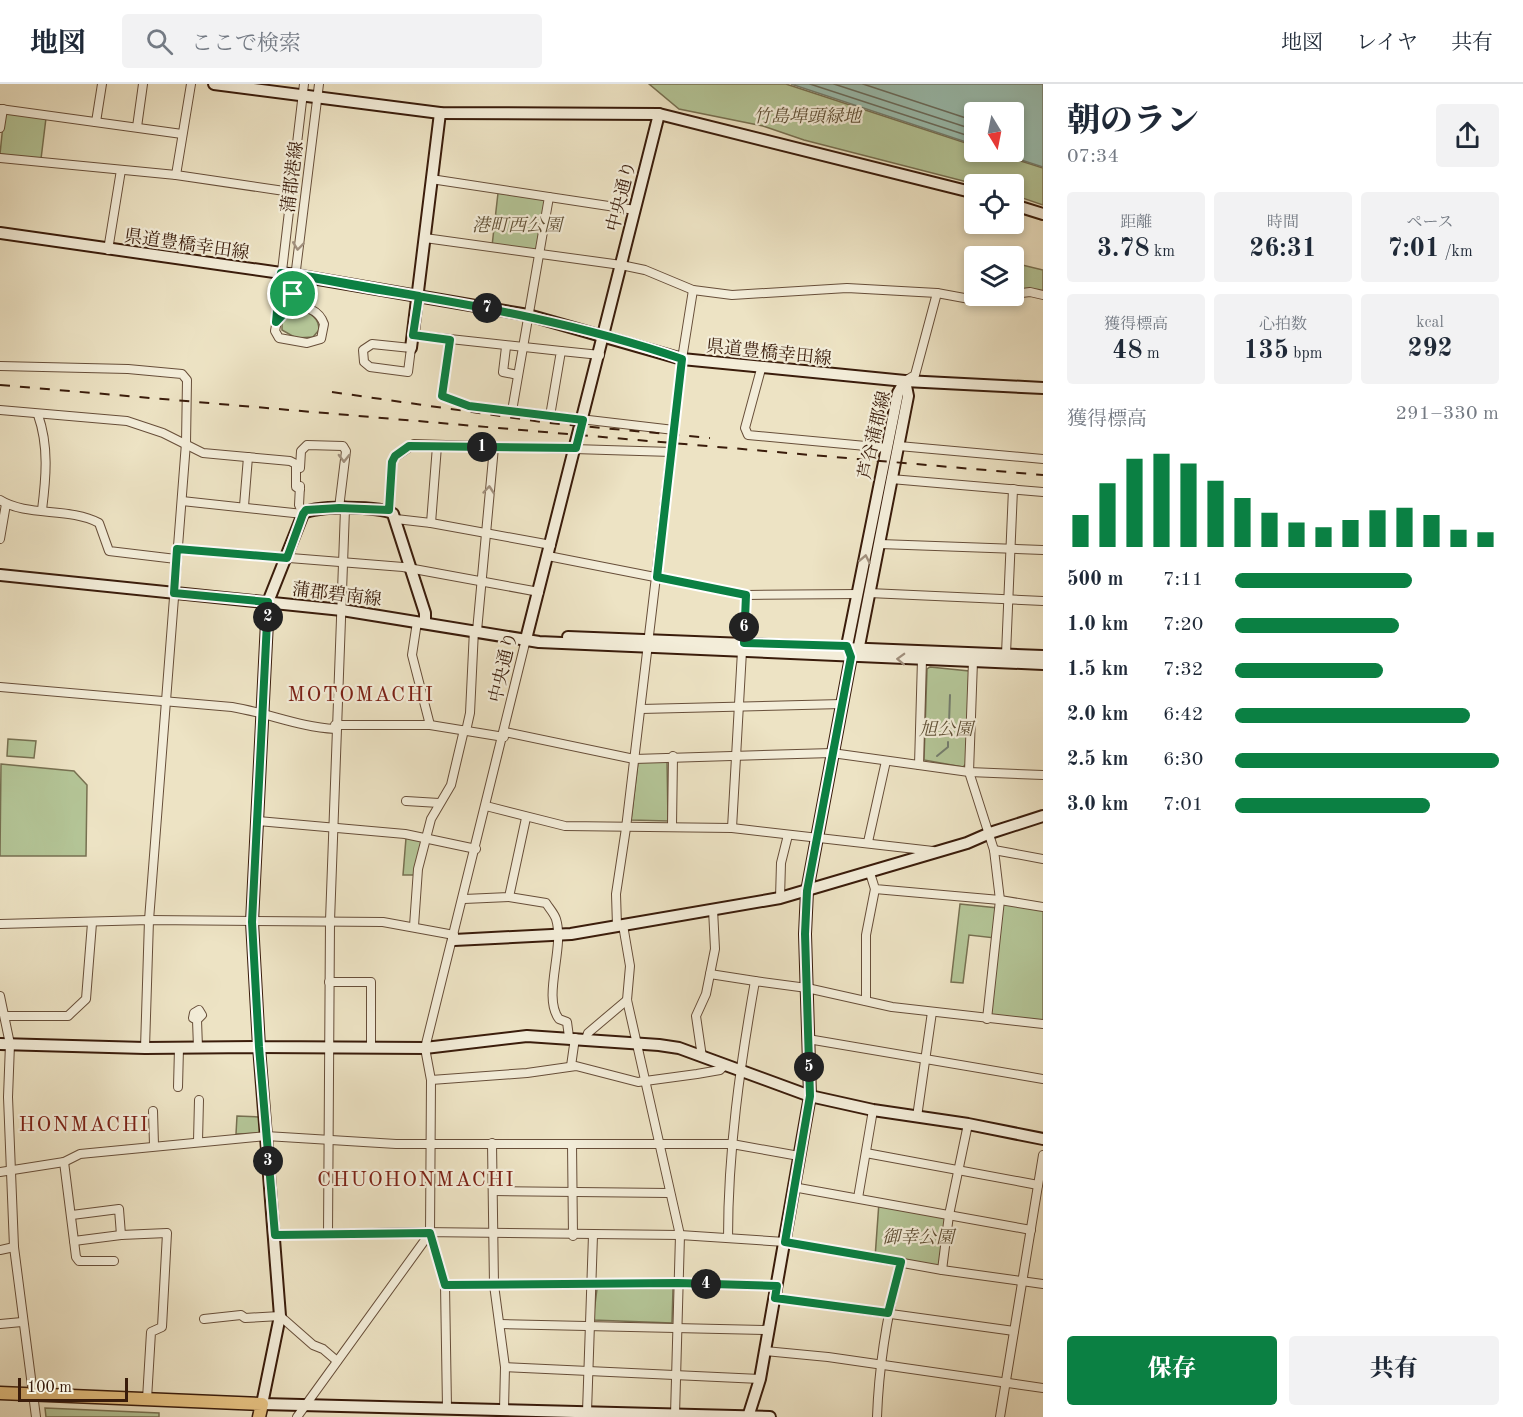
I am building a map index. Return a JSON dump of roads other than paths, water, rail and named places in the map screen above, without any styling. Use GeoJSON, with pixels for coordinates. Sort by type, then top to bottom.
{"type":"FeatureCollection","features":[{"type":"Feature","properties":{"kind":"main road"},"geometry":{"type":"LineString","coordinates":[[0,1393],[262,1404],[260,1417]]}},
{"type":"Feature","properties":{"kind":"street"},"geometry":{"type":"LineString","coordinates":[[96,122],[102,84]]}},
{"type":"Feature","properties":{"kind":"street"},"geometry":{"type":"LineString","coordinates":[[136,127],[143,84]]}},
{"type":"Feature","properties":{"kind":"street"},"geometry":{"type":"LineString","coordinates":[[176,175],[191,84]]}},
{"type":"Feature","properties":{"kind":"street"},"geometry":{"type":"LineString","coordinates":[[214,84],[440,113],[659,114],[964,190]]}},
{"type":"Feature","properties":{"kind":"street","name":"蒲郡港線"},"geometry":{"type":"LineString","coordinates":[[276,322],[304,84]]}},
{"type":"Feature","properties":{"kind":"street","name":"蒲郡港線"},"geometry":{"type":"LineString","coordinates":[[303,307],[294,299],[295,274],[319,84]]}},
{"type":"Feature","properties":{"kind":"street"},"geometry":{"type":"LineString","coordinates":[[0,128],[1,109],[182,134]]}},
{"type":"Feature","properties":{"kind":"street"},"geometry":{"type":"LineString","coordinates":[[411,348],[372,344],[363,350],[362,357],[370,367],[408,372],[419,296],[440,113]]}},
{"type":"Feature","properties":{"kind":"street","name":"中央通り"},"geometry":{"type":"LineString","coordinates":[[447,1412],[445,1285],[430,1233],[431,1080],[425,1048],[659,114]]}},
{"type":"Feature","properties":{"kind":"street"},"geometry":{"type":"LineString","coordinates":[[0,158],[176,175],[291,192]]}},
{"type":"Feature","properties":{"kind":"street"},"geometry":{"type":"LineString","coordinates":[[108,249],[121,170]]}},
{"type":"Feature","properties":{"kind":"street"},"geometry":{"type":"LineString","coordinates":[[431,179],[635,210]]}},
{"type":"Feature","properties":{"kind":"street"},"geometry":{"type":"LineString","coordinates":[[512,411],[549,197]]}},
{"type":"Feature","properties":{"kind":"street"},"geometry":{"type":"LineString","coordinates":[[1024,208],[1043,214]]}},
{"type":"Feature","properties":{"kind":"street","name":"県道豊橋幸田線"},"geometry":{"type":"LineString","coordinates":[[0,233],[295,274],[528,315],[682,359],[761,369],[905,381],[1043,388]]}},
{"type":"Feature","properties":{"kind":"street"},"geometry":{"type":"LineString","coordinates":[[425,238],[621,265],[645,270],[693,290],[732,295],[847,288],[937,293],[964,298]]}},
{"type":"Feature","properties":{"kind":"street"},"geometry":{"type":"LineString","coordinates":[[675,1415],[680,1235],[627,1000],[630,966],[620,926],[616,894],[641,709],[682,359],[693,290]]}},
{"type":"Feature","properties":{"kind":"street"},"geometry":{"type":"LineString","coordinates":[[905,381],[915,375],[937,293]]}},
{"type":"Feature","properties":{"kind":"street"},"geometry":{"type":"LineString","coordinates":[[1024,293],[1043,295]]}},
{"type":"Feature","properties":{"kind":"street"},"geometry":{"type":"LineString","coordinates":[[303,307],[318,313],[324,321],[324,336],[317,342],[279,338],[275,332],[276,322],[287,310],[303,307]]}},
{"type":"Feature","properties":{"kind":"street"},"geometry":{"type":"LineString","coordinates":[[413,335],[506,347],[525,346],[600,355]]}},
{"type":"Feature","properties":{"kind":"street"},"geometry":{"type":"LineString","coordinates":[[450,340],[442,396],[469,406],[674,430]]}},
{"type":"Feature","properties":{"kind":"street"},"geometry":{"type":"LineString","coordinates":[[506,347],[503,372],[518,375]]}},
{"type":"Feature","properties":{"kind":"street"},"geometry":{"type":"LineString","coordinates":[[550,416],[561,351]]}},
{"type":"Feature","properties":{"kind":"street"},"geometry":{"type":"LineString","coordinates":[[0,366],[128,369],[182,374],[187,380],[186,443],[150,920],[145,1048]]}},
{"type":"Feature","properties":{"kind":"street"},"geometry":{"type":"LineString","coordinates":[[761,369],[745,428],[748,435],[887,448]]}},
{"type":"Feature","properties":{"kind":"street","name":"芦谷蒲郡線"},"geometry":{"type":"LineString","coordinates":[[851,657],[859,646],[880,544],[908,396],[905,381]]}},
{"type":"Feature","properties":{"kind":"street","name":"芦谷蒲郡線"},"geometry":{"type":"LineString","coordinates":[[847,646],[898,393],[905,381]]}},
{"type":"Feature","properties":{"kind":"street"},"geometry":{"type":"LineString","coordinates":[[0,410],[127,421],[186,443],[202,453],[296,464],[296,487],[300,489]]}},
{"type":"Feature","properties":{"kind":"street"},"geometry":{"type":"LineString","coordinates":[[38,415],[43,429],[47,474],[42,510]]}},
{"type":"Feature","properties":{"kind":"street"},"geometry":{"type":"LineString","coordinates":[[328,1234],[328,982],[335,727],[344,562],[342,508],[346,451],[343,446],[311,443],[303,448],[300,459],[299,505],[303,514],[268,602],[252,922],[259,1047],[280,1316],[262,1404],[351,1406],[447,1412],[504,1409],[552,1414],[587,1412],[770,1417]]}},
{"type":"Feature","properties":{"kind":"street"},"geometry":{"type":"LineString","coordinates":[[430,725],[412,656],[425,613],[393,515],[392,462],[395,456],[409,446],[576,448],[672,452]]}},
{"type":"Feature","properties":{"kind":"street"},"geometry":{"type":"LineString","coordinates":[[431,523],[437,446]]}},
{"type":"Feature","properties":{"kind":"street"},"geometry":{"type":"LineString","coordinates":[[899,446],[1043,459]]}},
{"type":"Feature","properties":{"kind":"street"},"geometry":{"type":"LineString","coordinates":[[414,926],[418,869],[439,803],[450,785],[471,713],[475,630],[494,447]]}},
{"type":"Feature","properties":{"kind":"street"},"geometry":{"type":"LineString","coordinates":[[244,506],[248,457]]}},
{"type":"Feature","properties":{"kind":"street"},"geometry":{"type":"LineString","coordinates":[[891,479],[1043,492]]}},
{"type":"Feature","properties":{"kind":"street"},"geometry":{"type":"LineString","coordinates":[[1006,654],[1013,489]]}},
{"type":"Feature","properties":{"kind":"street"},"geometry":{"type":"LineString","coordinates":[[182,501],[303,514],[313,508],[342,508],[393,515],[485,534],[657,577],[746,595],[858,594]]}},
{"type":"Feature","properties":{"kind":"street"},"geometry":{"type":"LineString","coordinates":[[0,539],[3,502],[87,516],[99,523],[109,551],[176,559]]}},
{"type":"Feature","properties":{"kind":"street"},"geometry":{"type":"LineString","coordinates":[[880,544],[1043,550]]}},
{"type":"Feature","properties":{"kind":"street"},"geometry":{"type":"LineString","coordinates":[[177,549],[411,568],[539,592]]}},
{"type":"Feature","properties":{"kind":"street","name":"蒲郡碧南線"},"geometry":{"type":"LineString","coordinates":[[0,575],[342,610],[526,639],[540,636],[743,647],[851,657]]}},
{"type":"Feature","properties":{"kind":"street"},"geometry":{"type":"LineString","coordinates":[[870,593],[1043,601]]}},
{"type":"Feature","properties":{"kind":"street"},"geometry":{"type":"LineString","coordinates":[[732,828],[746,595]]}},
{"type":"Feature","properties":{"kind":"street"},"geometry":{"type":"LineString","coordinates":[[748,1417],[760,1379],[810,1096],[805,934],[807,891],[851,657],[847,646]]}},
{"type":"Feature","properties":{"kind":"street"},"geometry":{"type":"LineString","coordinates":[[859,646],[1043,656]]}},
{"type":"Feature","properties":{"kind":"street","name":"蒲郡碧南線"},"geometry":{"type":"LineString","coordinates":[[743,647],[859,646]]}},
{"type":"Feature","properties":{"kind":"street"},"geometry":{"type":"LineString","coordinates":[[851,657],[1043,664]]}},
{"type":"Feature","properties":{"kind":"street"},"geometry":{"type":"LineString","coordinates":[[920,765],[922,659]]}},
{"type":"Feature","properties":{"kind":"street"},"geometry":{"type":"LineString","coordinates":[[973,661],[969,772],[990,833],[1000,900],[987,1019]]}},
{"type":"Feature","properties":{"kind":"street"},"geometry":{"type":"LineString","coordinates":[[0,687],[263,712],[312,728],[430,725],[505,734],[634,759],[673,756],[832,753],[969,772],[1043,775]]}},
{"type":"Feature","properties":{"kind":"street"},"geometry":{"type":"LineString","coordinates":[[641,709],[842,704]]}},
{"type":"Feature","properties":{"kind":"street"},"geometry":{"type":"LineString","coordinates":[[672,826],[673,756]]}},
{"type":"Feature","properties":{"kind":"street"},"geometry":{"type":"LineString","coordinates":[[868,842],[886,761]]}},
{"type":"Feature","properties":{"kind":"street"},"geometry":{"type":"LineString","coordinates":[[406,801],[439,803]]}},
{"type":"Feature","properties":{"kind":"street"},"geometry":{"type":"LineString","coordinates":[[486,806],[526,818],[565,826],[732,828],[934,851]]}},
{"type":"Feature","properties":{"kind":"street"},"geometry":{"type":"LineString","coordinates":[[0,924],[150,920],[330,921],[414,926],[454,937],[558,935],[780,898],[967,843],[1043,816]]}},
{"type":"Feature","properties":{"kind":"street"},"geometry":{"type":"LineString","coordinates":[[509,897],[526,818]]}},
{"type":"Feature","properties":{"kind":"street"},"geometry":{"type":"LineString","coordinates":[[258,821],[333,826],[427,837],[476,849]]}},
{"type":"Feature","properties":{"kind":"street"},"geometry":{"type":"LineString","coordinates":[[780,898],[781,863],[788,835]]}},
{"type":"Feature","properties":{"kind":"street"},"geometry":{"type":"LineString","coordinates":[[994,850],[1043,859]]}},
{"type":"Feature","properties":{"kind":"street"},"geometry":{"type":"LineString","coordinates":[[866,1001],[866,934],[875,889],[870,873]]}},
{"type":"Feature","properties":{"kind":"street"},"geometry":{"type":"LineString","coordinates":[[875,889],[1000,900],[1043,907]]}},
{"type":"Feature","properties":{"kind":"street"},"geometry":{"type":"LineString","coordinates":[[464,899],[509,897],[546,903],[555,918],[558,935],[559,953],[552,1005],[559,1019],[569,1025],[576,1038],[571,1066]]}},
{"type":"Feature","properties":{"kind":"street"},"geometry":{"type":"LineString","coordinates":[[702,1057],[696,1016],[706,994],[715,949],[713,909]]}},
{"type":"Feature","properties":{"kind":"street"},"geometry":{"type":"LineString","coordinates":[[6,1016],[68,1016],[86,999],[92,923]]}},
{"type":"Feature","properties":{"kind":"street"},"geometry":{"type":"LineString","coordinates":[[710,974],[807,988],[932,1012],[1043,1024]]}},
{"type":"Feature","properties":{"kind":"street"},"geometry":{"type":"LineString","coordinates":[[728,1238],[732,1144],[739,1070],[755,981]]}},
{"type":"Feature","properties":{"kind":"street"},"geometry":{"type":"LineString","coordinates":[[328,982],[371,982],[371,1048]]}},
{"type":"Feature","properties":{"kind":"street"},"geometry":{"type":"LineString","coordinates":[[0,996],[6,1016],[4,1097],[14,1247],[36,1417]]}},
{"type":"Feature","properties":{"kind":"street"},"geometry":{"type":"LineString","coordinates":[[576,1038],[588,1033],[627,1000]]}},
{"type":"Feature","properties":{"kind":"street"},"geometry":{"type":"LineString","coordinates":[[917,1117],[932,1012]]}},
{"type":"Feature","properties":{"kind":"street"},"geometry":{"type":"LineString","coordinates":[[198,1020],[198,1048]]}},
{"type":"Feature","properties":{"kind":"street"},"geometry":{"type":"LineString","coordinates":[[5,1044],[145,1048],[425,1048],[512,1037],[576,1038],[638,1043],[679,1048],[810,1096],[873,1110],[968,1124],[1043,1139]]}},
{"type":"Feature","properties":{"kind":"street"},"geometry":{"type":"LineString","coordinates":[[808,1039],[1043,1079]]}},
{"type":"Feature","properties":{"kind":"street"},"geometry":{"type":"LineString","coordinates":[[178,1087],[179,1048]]}},
{"type":"Feature","properties":{"kind":"street"},"geometry":{"type":"LineString","coordinates":[[431,1080],[527,1073],[571,1066],[638,1082],[720,1070],[725,1065]]}},
{"type":"Feature","properties":{"kind":"street"},"geometry":{"type":"LineString","coordinates":[[198,1141],[199,1100]]}},
{"type":"Feature","properties":{"kind":"street"},"geometry":{"type":"LineString","coordinates":[[858,1198],[873,1110]]}},
{"type":"Feature","properties":{"kind":"street"},"geometry":{"type":"LineString","coordinates":[[153,1111],[154,1145]]}},
{"type":"Feature","properties":{"kind":"street"},"geometry":{"type":"LineString","coordinates":[[942,1270],[949,1215],[968,1124]]}},
{"type":"Feature","properties":{"kind":"street"},"geometry":{"type":"LineString","coordinates":[[0,1172],[64,1162],[80,1154],[154,1145],[266,1136],[328,1142],[430,1144],[732,1144],[799,1156]]}},
{"type":"Feature","properties":{"kind":"street"},"geometry":{"type":"LineString","coordinates":[[492,1143],[494,1285],[505,1367],[504,1409]]}},
{"type":"Feature","properties":{"kind":"street"},"geometry":{"type":"LineString","coordinates":[[572,1144],[573,1236]]}},
{"type":"Feature","properties":{"kind":"street"},"geometry":{"type":"LineString","coordinates":[[866,1153],[1038,1185]]}},
{"type":"Feature","properties":{"kind":"street"},"geometry":{"type":"LineString","coordinates":[[1000,1417],[1043,1155]]}},
{"type":"Feature","properties":{"kind":"street"},"geometry":{"type":"LineString","coordinates":[[64,1162],[76,1257],[79,1262],[114,1261]]}},
{"type":"Feature","properties":{"kind":"street"},"geometry":{"type":"LineString","coordinates":[[793,1187],[1031,1230]]}},
{"type":"Feature","properties":{"kind":"street"},"geometry":{"type":"LineString","coordinates":[[492,1191],[669,1193]]}},
{"type":"Feature","properties":{"kind":"street"},"geometry":{"type":"LineString","coordinates":[[72,1215],[119,1209],[121,1235]]}},
{"type":"Feature","properties":{"kind":"street"},"geometry":{"type":"LineString","coordinates":[[74,1241],[121,1235],[168,1233],[162,1327],[151,1332],[147,1399]]}},
{"type":"Feature","properties":{"kind":"street"},"geometry":{"type":"LineString","coordinates":[[275,1235],[430,1233],[573,1236],[680,1235],[728,1238],[785,1242],[942,1270],[1043,1284]]}},
{"type":"Feature","properties":{"kind":"street"},"geometry":{"type":"LineString","coordinates":[[297,1417],[430,1233]]}},
{"type":"Feature","properties":{"kind":"street"},"geometry":{"type":"LineString","coordinates":[[587,1412],[593,1235]]}},
{"type":"Feature","properties":{"kind":"street"},"geometry":{"type":"LineString","coordinates":[[0,1250],[14,1247]]}},
{"type":"Feature","properties":{"kind":"street"},"geometry":{"type":"LineString","coordinates":[[877,1417],[879,1365],[888,1313],[901,1262]]}},
{"type":"Feature","properties":{"kind":"street"},"geometry":{"type":"LineString","coordinates":[[445,1285],[678,1283],[777,1286]]}},
{"type":"Feature","properties":{"kind":"street"},"geometry":{"type":"LineString","coordinates":[[775,1298],[1014,1331]]}},
{"type":"Feature","properties":{"kind":"street"},"geometry":{"type":"LineString","coordinates":[[204,1319],[241,1315],[245,1318],[280,1316],[313,1345],[323,1348],[337,1361]]}},
{"type":"Feature","properties":{"kind":"street"},"geometry":{"type":"LineString","coordinates":[[0,1324],[22,1322]]}},
{"type":"Feature","properties":{"kind":"street"},"geometry":{"type":"LineString","coordinates":[[500,1324],[676,1330],[769,1330]]}},
{"type":"Feature","properties":{"kind":"street"},"geometry":{"type":"LineString","coordinates":[[765,1351],[1043,1388]]}},
{"type":"Feature","properties":{"kind":"street"},"geometry":{"type":"LineString","coordinates":[[505,1367],[760,1379]]}},
{"type":"Feature","properties":{"kind":"street"},"geometry":{"type":"LineString","coordinates":[[351,1406],[352,1417]]}},
{"type":"Feature","properties":{"kind":"water"},"geometry":{"type":"Polygon","coordinates":[[[791,84],[1043,84],[1043,167],[1024,161],[1024,102],[964,102],[964,141],[791,84]]]}},
{"type":"Feature","properties":{"kind":"waterway"},"geometry":{"type":"LineString","coordinates":[[949,723],[950,695]]}},
{"type":"Feature","properties":{"kind":"waterway"},"geometry":{"type":"LineString","coordinates":[[937,756],[948,747],[948,742]]}},
{"type":"Feature","properties":{"kind":"railway"},"geometry":{"type":"LineString","coordinates":[[0,385],[1043,475]]}},
{"type":"Feature","properties":{"kind":"railway"},"geometry":{"type":"LineString","coordinates":[[332,392],[549,423],[710,438]]}},
{"type":"Feature","properties":{"kind":"district","name":"MOTOMACHI"},"geometry":{"type":"Point","coordinates":[361,694]}},
{"type":"Feature","properties":{"kind":"district","name":"HONMACHI"},"geometry":{"type":"Point","coordinates":[84,1124]}},
{"type":"Feature","properties":{"kind":"district","name":"CHUOHONMACHI"},"geometry":{"type":"Point","coordinates":[416,1179]}},
{"type":"Feature","properties":{"kind":"park label","name":"竹島埠頭緑地"},"geometry":{"type":"Point","coordinates":[807,116]}},
{"type":"Feature","properties":{"kind":"park label","name":"港町西公園"},"geometry":{"type":"Point","coordinates":[517,225]}},
{"type":"Feature","properties":{"kind":"park label","name":"旭公園"},"geometry":{"type":"Point","coordinates":[946,729]}},
{"type":"Feature","properties":{"kind":"park label","name":"御幸公園"},"geometry":{"type":"Point","coordinates":[918,1237]}}]}
